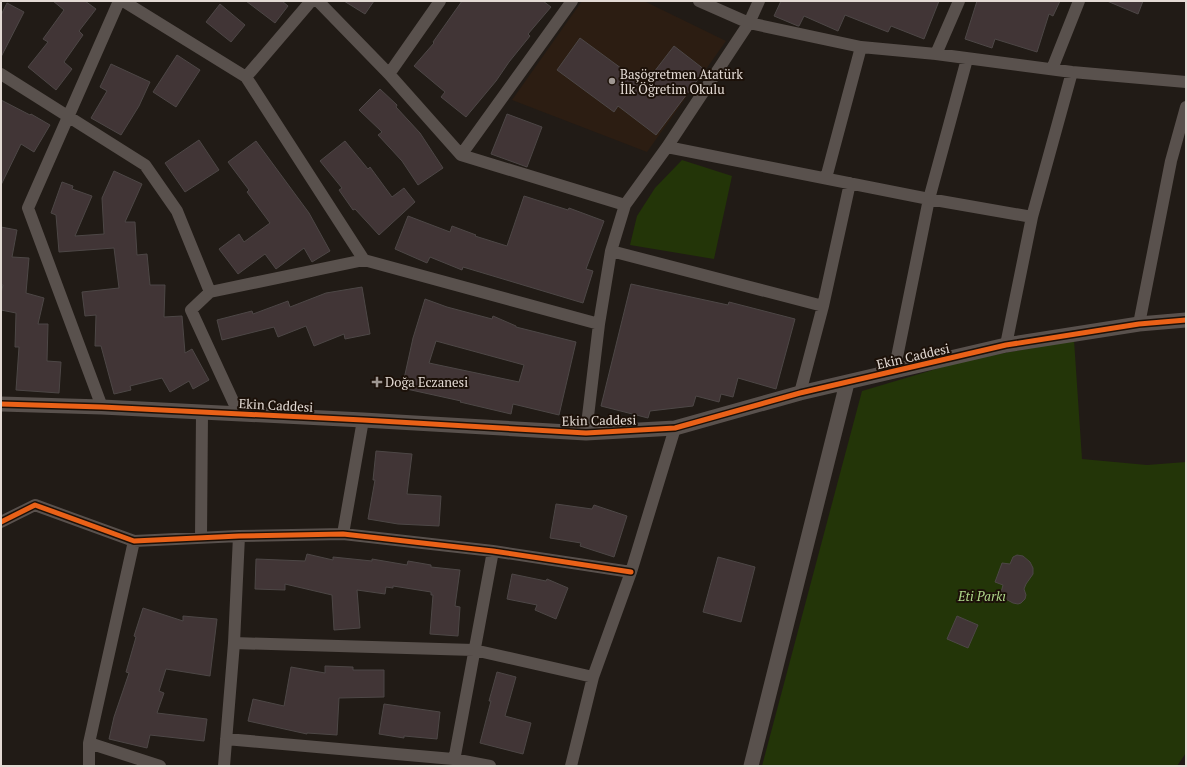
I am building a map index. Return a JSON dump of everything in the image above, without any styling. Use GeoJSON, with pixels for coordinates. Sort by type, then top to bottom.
{"type":"FeatureCollection","features":[{"type":"Feature","properties":{"kind":"street"},"geometry":{"type":"LineString","coordinates":[[102,407],[28,208],[118,1]]}},
{"type":"Feature","properties":{"kind":"street"},"geometry":{"type":"LineString","coordinates":[[123,1],[246,76],[364,260]]}},
{"type":"Feature","properties":{"kind":"street"},"geometry":{"type":"LineString","coordinates":[[246,76],[312,1]]}},
{"type":"Feature","properties":{"kind":"street"},"geometry":{"type":"LineString","coordinates":[[318,1],[389,74],[462,155],[625,205]]}},
{"type":"Feature","properties":{"kind":"street"},"geometry":{"type":"LineString","coordinates":[[389,74],[440,1]]}},
{"type":"Feature","properties":{"kind":"street"},"geometry":{"type":"LineString","coordinates":[[462,155],[572,1]]}},
{"type":"Feature","properties":{"kind":"street"},"geometry":{"type":"LineString","coordinates":[[699,1],[749,23],[861,47],[936,54],[1072,72],[1186,82]]}},
{"type":"Feature","properties":{"kind":"street"},"geometry":{"type":"LineString","coordinates":[[586,433],[599,324],[611,251],[625,205],[667,147],[749,23],[759,1]]}},
{"type":"Feature","properties":{"kind":"street"},"geometry":{"type":"LineString","coordinates":[[936,54],[959,1]]}},
{"type":"Feature","properties":{"kind":"street"},"geometry":{"type":"LineString","coordinates":[[1052,69],[1079,1]]}},
{"type":"Feature","properties":{"kind":"street"},"geometry":{"type":"LineString","coordinates":[[826,178],[861,47]]}},
{"type":"Feature","properties":{"kind":"street"},"geometry":{"type":"LineString","coordinates":[[894,372],[929,199],[967,59]]}},
{"type":"Feature","properties":{"kind":"street"},"geometry":{"type":"LineString","coordinates":[[1006,345],[1032,217],[1072,72]]}},
{"type":"Feature","properties":{"kind":"street"},"geometry":{"type":"LineString","coordinates":[[1,74],[146,165],[177,211],[210,292]]}},
{"type":"Feature","properties":{"kind":"street"},"geometry":{"type":"LineString","coordinates":[[1139,324],[1172,161],[1186,107]]}},
{"type":"Feature","properties":{"kind":"street"},"geometry":{"type":"LineString","coordinates":[[667,147],[929,199],[1032,217]]}},
{"type":"Feature","properties":{"kind":"street"},"geometry":{"type":"LineString","coordinates":[[800,394],[823,306],[850,183]]}},
{"type":"Feature","properties":{"kind":"street"},"geometry":{"type":"LineString","coordinates":[[611,251],[823,306]]}},
{"type":"Feature","properties":{"kind":"street"},"geometry":{"type":"LineString","coordinates":[[239,414],[192,310],[210,292],[364,260],[599,324]]}},
{"type":"Feature","properties":{"kind":"street","name":"Ekin Caddesi"},"geometry":{"type":"LineString","coordinates":[[1,404],[102,407],[586,433],[675,428],[800,394],[1006,345],[1139,324],[1186,320]]}},
{"type":"Feature","properties":{"kind":"street"},"geometry":{"type":"LineString","coordinates":[[751,766],[847,383]]}},
{"type":"Feature","properties":{"kind":"street"},"geometry":{"type":"LineString","coordinates":[[201,538],[202,413]]}},
{"type":"Feature","properties":{"kind":"street"},"geometry":{"type":"LineString","coordinates":[[343,534],[363,420]]}},
{"type":"Feature","properties":{"kind":"street"},"geometry":{"type":"LineString","coordinates":[[571,766],[593,677],[631,572],[675,428]]}},
{"type":"Feature","properties":{"kind":"street"},"geometry":{"type":"LineString","coordinates":[[1,522],[35,504],[134,541],[239,536],[343,534],[493,551],[631,572]]}},
{"type":"Feature","properties":{"kind":"street"},"geometry":{"type":"LineString","coordinates":[[224,766],[234,642],[239,536]]}},
{"type":"Feature","properties":{"kind":"street"},"geometry":{"type":"LineString","coordinates":[[89,766],[88,743],[134,541]]}},
{"type":"Feature","properties":{"kind":"street"},"geometry":{"type":"LineString","coordinates":[[453,762],[493,551]]}},
{"type":"Feature","properties":{"kind":"street"},"geometry":{"type":"LineString","coordinates":[[234,642],[474,650],[593,677]]}},
{"type":"Feature","properties":{"kind":"street"},"geometry":{"type":"LineString","coordinates":[[226,739],[490,766]]}},
{"type":"Feature","properties":{"kind":"street"},"geometry":{"type":"LineString","coordinates":[[88,743],[160,766]]}},
{"type":"Feature","properties":{"kind":"shaded area","name":"Başögretmen Atatürk İlk Öğretim Okulu"},"geometry":{"type":"Polygon","coordinates":[[[582,1],[644,1],[726,41],[647,152],[512,100],[582,1]]]}},
{"type":"Feature","properties":{"kind":"green space"},"geometry":{"type":"Polygon","coordinates":[[[682,160],[732,176],[714,259],[630,245],[637,216],[655,188],[682,160]]]}},
{"type":"Feature","properties":{"kind":"green space","name":"Eti Parkı"},"geometry":{"type":"Polygon","coordinates":[[[1074,340],[1082,459],[1147,465],[1186,462],[1186,753],[1177,766],[762,766],[862,391],[963,361],[1074,340]]]}},
{"type":"Feature","properties":{"kind":"building"},"geometry":{"type":"Polygon","coordinates":[[[53,1],[85,1],[96,9],[79,31],[83,35],[64,62],[72,69],[56,90],[28,67],[48,42],[43,39],[64,10],[53,1]]]}},
{"type":"Feature","properties":{"kind":"building"},"geometry":{"type":"Polygon","coordinates":[[[246,1],[282,1],[288,6],[275,23],[246,1]]]}},
{"type":"Feature","properties":{"kind":"building"},"geometry":{"type":"Polygon","coordinates":[[[344,1],[374,1],[365,14],[344,1]]]}},
{"type":"Feature","properties":{"kind":"building"},"geometry":{"type":"Polygon","coordinates":[[[462,1],[543,1],[551,7],[528,34],[530,36],[496,81],[466,117],[441,97],[445,92],[414,66],[434,43],[433,42],[462,1]]]}},
{"type":"Feature","properties":{"kind":"building"},"geometry":{"type":"Polygon","coordinates":[[[781,1],[939,1],[924,39],[891,26],[888,32],[845,15],[838,31],[804,16],[798,26],[774,16],[781,1]]]}},
{"type":"Feature","properties":{"kind":"building"},"geometry":{"type":"Polygon","coordinates":[[[977,1],[1060,1],[1053,16],[1049,14],[1037,52],[995,39],[992,48],[965,39],[977,1]]]}},
{"type":"Feature","properties":{"kind":"building"},"geometry":{"type":"Polygon","coordinates":[[[1107,1],[1143,1],[1138,14],[1107,1]]]}},
{"type":"Feature","properties":{"kind":"building"},"geometry":{"type":"Polygon","coordinates":[[[7,3],[24,12],[1,57],[1,15],[7,3]]]}},
{"type":"Feature","properties":{"kind":"building"},"geometry":{"type":"Polygon","coordinates":[[[220,4],[245,25],[231,42],[206,22],[220,4]]]}},
{"type":"Feature","properties":{"kind":"building"},"geometry":{"type":"Polygon","coordinates":[[[580,38],[644,85],[674,46],[705,70],[656,135],[618,106],[614,112],[557,70],[580,38]]]}},
{"type":"Feature","properties":{"kind":"building"},"geometry":{"type":"Polygon","coordinates":[[[177,55],[200,70],[176,107],[153,92],[177,55]]]}},
{"type":"Feature","properties":{"kind":"building"},"geometry":{"type":"Polygon","coordinates":[[[111,64],[150,82],[139,106],[121,135],[91,118],[107,91],[100,87],[111,64]]]}},
{"type":"Feature","properties":{"kind":"building"},"geometry":{"type":"Polygon","coordinates":[[[380,89],[397,105],[396,107],[420,133],[443,168],[418,185],[402,161],[378,135],[382,132],[359,110],[380,89]]]}},
{"type":"Feature","properties":{"kind":"building"},"geometry":{"type":"Polygon","coordinates":[[[1,100],[50,125],[34,152],[21,144],[1,185],[1,100]]]}},
{"type":"Feature","properties":{"kind":"building"},"geometry":{"type":"Polygon","coordinates":[[[507,114],[542,127],[527,167],[491,154],[507,114]]]}},
{"type":"Feature","properties":{"kind":"building"},"geometry":{"type":"Polygon","coordinates":[[[199,140],[219,170],[185,192],[165,163],[199,140]]]}},
{"type":"Feature","properties":{"kind":"building"},"geometry":{"type":"Polygon","coordinates":[[[256,141],[309,213],[330,251],[312,262],[304,248],[276,269],[265,254],[238,274],[219,249],[239,234],[244,242],[270,223],[247,192],[249,190],[228,162],[256,141]]]}},
{"type":"Feature","properties":{"kind":"building"},"geometry":{"type":"Polygon","coordinates":[[[345,141],[368,169],[370,167],[392,197],[404,188],[415,202],[379,235],[355,209],[353,210],[339,190],[342,188],[320,161],[345,141]]]}},
{"type":"Feature","properties":{"kind":"building"},"geometry":{"type":"Polygon","coordinates":[[[114,171],[142,184],[125,222],[135,222],[137,255],[147,254],[150,285],[165,285],[164,317],[182,316],[185,353],[192,349],[209,380],[193,389],[189,381],[170,392],[162,378],[130,386],[131,390],[114,394],[101,346],[95,346],[96,315],[85,316],[82,292],[119,288],[114,248],[59,252],[56,215],[51,213],[62,182],[73,186],[72,189],[92,196],[75,236],[104,234],[102,198],[114,171]]]}},
{"type":"Feature","properties":{"kind":"building"},"geometry":{"type":"Polygon","coordinates":[[[524,196],[568,210],[569,208],[604,221],[586,269],[593,271],[583,303],[463,267],[462,270],[430,257],[427,263],[395,249],[408,216],[450,232],[452,226],[476,235],[475,236],[507,246],[524,196]]]}},
{"type":"Feature","properties":{"kind":"building"},"geometry":{"type":"Polygon","coordinates":[[[1,227],[17,230],[12,257],[29,258],[26,293],[44,298],[38,324],[48,324],[47,361],[61,362],[59,393],[16,390],[19,347],[15,347],[16,313],[1,310],[1,293],[3,285],[1,285],[1,227]]]}},
{"type":"Feature","properties":{"kind":"building"},"geometry":{"type":"Polygon","coordinates":[[[631,284],[728,305],[729,302],[795,319],[776,389],[738,378],[733,397],[721,394],[719,402],[696,396],[693,406],[650,411],[648,418],[601,406],[631,284]]]}},
{"type":"Feature","properties":{"kind":"building"},"geometry":{"type":"Polygon","coordinates":[[[362,287],[370,334],[345,339],[344,334],[314,346],[306,326],[278,337],[274,327],[222,340],[217,320],[252,311],[253,314],[288,301],[290,307],[326,293],[362,287]]]}},
{"type":"Feature","properties":{"kind":"building"},"geometry":{"type":"Polygon","coordinates":[[[425,299],[447,307],[492,319],[493,316],[516,327],[576,342],[559,415],[513,404],[511,414],[402,388],[413,338],[425,299]],[[436,341],[429,363],[519,382],[524,365],[436,341]]]}},
{"type":"Feature","properties":{"kind":"building"},"geometry":{"type":"Polygon","coordinates":[[[376,451],[412,454],[407,494],[441,496],[439,526],[398,524],[368,519],[375,480],[373,480],[376,451]]]}},
{"type":"Feature","properties":{"kind":"building"},"geometry":{"type":"Polygon","coordinates":[[[556,504],[592,509],[594,505],[627,516],[614,557],[580,546],[581,543],[550,538],[556,504]]]}},
{"type":"Feature","properties":{"kind":"building"},"geometry":{"type":"Polygon","coordinates":[[[307,554],[333,560],[333,557],[372,561],[372,559],[407,565],[408,561],[431,565],[431,567],[460,570],[455,606],[460,607],[458,636],[430,634],[433,595],[431,595],[431,592],[393,586],[393,588],[386,587],[385,594],[357,590],[360,628],[334,630],[332,595],[285,584],[285,590],[255,589],[256,559],[305,561],[307,554]]]}},
{"type":"Feature","properties":{"kind":"building"},"geometry":{"type":"Polygon","coordinates":[[[1017,555],[1023,556],[1030,562],[1033,568],[1033,574],[1024,589],[1026,595],[1025,599],[1018,604],[1000,596],[1003,585],[995,582],[1002,563],[1010,564],[1013,557],[1017,555]]]}},
{"type":"Feature","properties":{"kind":"building"},"geometry":{"type":"Polygon","coordinates":[[[718,557],[755,567],[741,622],[703,612],[718,557]]]}},
{"type":"Feature","properties":{"kind":"building"},"geometry":{"type":"Polygon","coordinates":[[[512,574],[546,581],[547,579],[568,588],[556,619],[535,610],[537,605],[507,599],[512,574]]]}},
{"type":"Feature","properties":{"kind":"building"},"geometry":{"type":"Polygon","coordinates":[[[143,608],[183,621],[183,616],[217,619],[210,676],[166,669],[159,691],[164,693],[157,713],[207,719],[204,741],[150,735],[147,748],[109,739],[114,717],[129,673],[126,672],[136,637],[134,636],[143,608]]]}},
{"type":"Feature","properties":{"kind":"building"},"geometry":{"type":"Polygon","coordinates":[[[957,616],[978,625],[968,648],[947,639],[957,616]]]}},
{"type":"Feature","properties":{"kind":"building"},"geometry":{"type":"Polygon","coordinates":[[[325,666],[353,667],[353,670],[384,670],[384,697],[339,698],[337,735],[307,734],[248,721],[253,699],[284,706],[291,667],[325,673],[325,666]]]}},
{"type":"Feature","properties":{"kind":"building"},"geometry":{"type":"Polygon","coordinates":[[[497,672],[516,677],[505,716],[531,723],[523,754],[480,743],[497,672]]]}},
{"type":"Feature","properties":{"kind":"building"},"geometry":{"type":"Polygon","coordinates":[[[384,704],[440,712],[437,739],[404,736],[404,738],[379,734],[384,704]]]}},
{"type":"Feature","properties":{"kind":"cycle path"},"geometry":{"type":"LineString","coordinates":[[1,404],[102,407],[586,433],[675,428],[800,393],[1006,345],[1139,324],[1186,320]]}},
{"type":"Feature","properties":{"kind":"cycle path"},"geometry":{"type":"LineString","coordinates":[[1,522],[35,505],[134,541],[239,536],[343,534],[493,551],[631,572]]}},
{"type":"Feature","properties":{"kind":"place","name":"Başögretmen Atatürk İlk Öğretim Okulu"},"geometry":{"type":"Point","coordinates":[612,81]}},
{"type":"Feature","properties":{"kind":"place","name":"Doğa Eczanesi"},"geometry":{"type":"Point","coordinates":[377,382]}}]}
